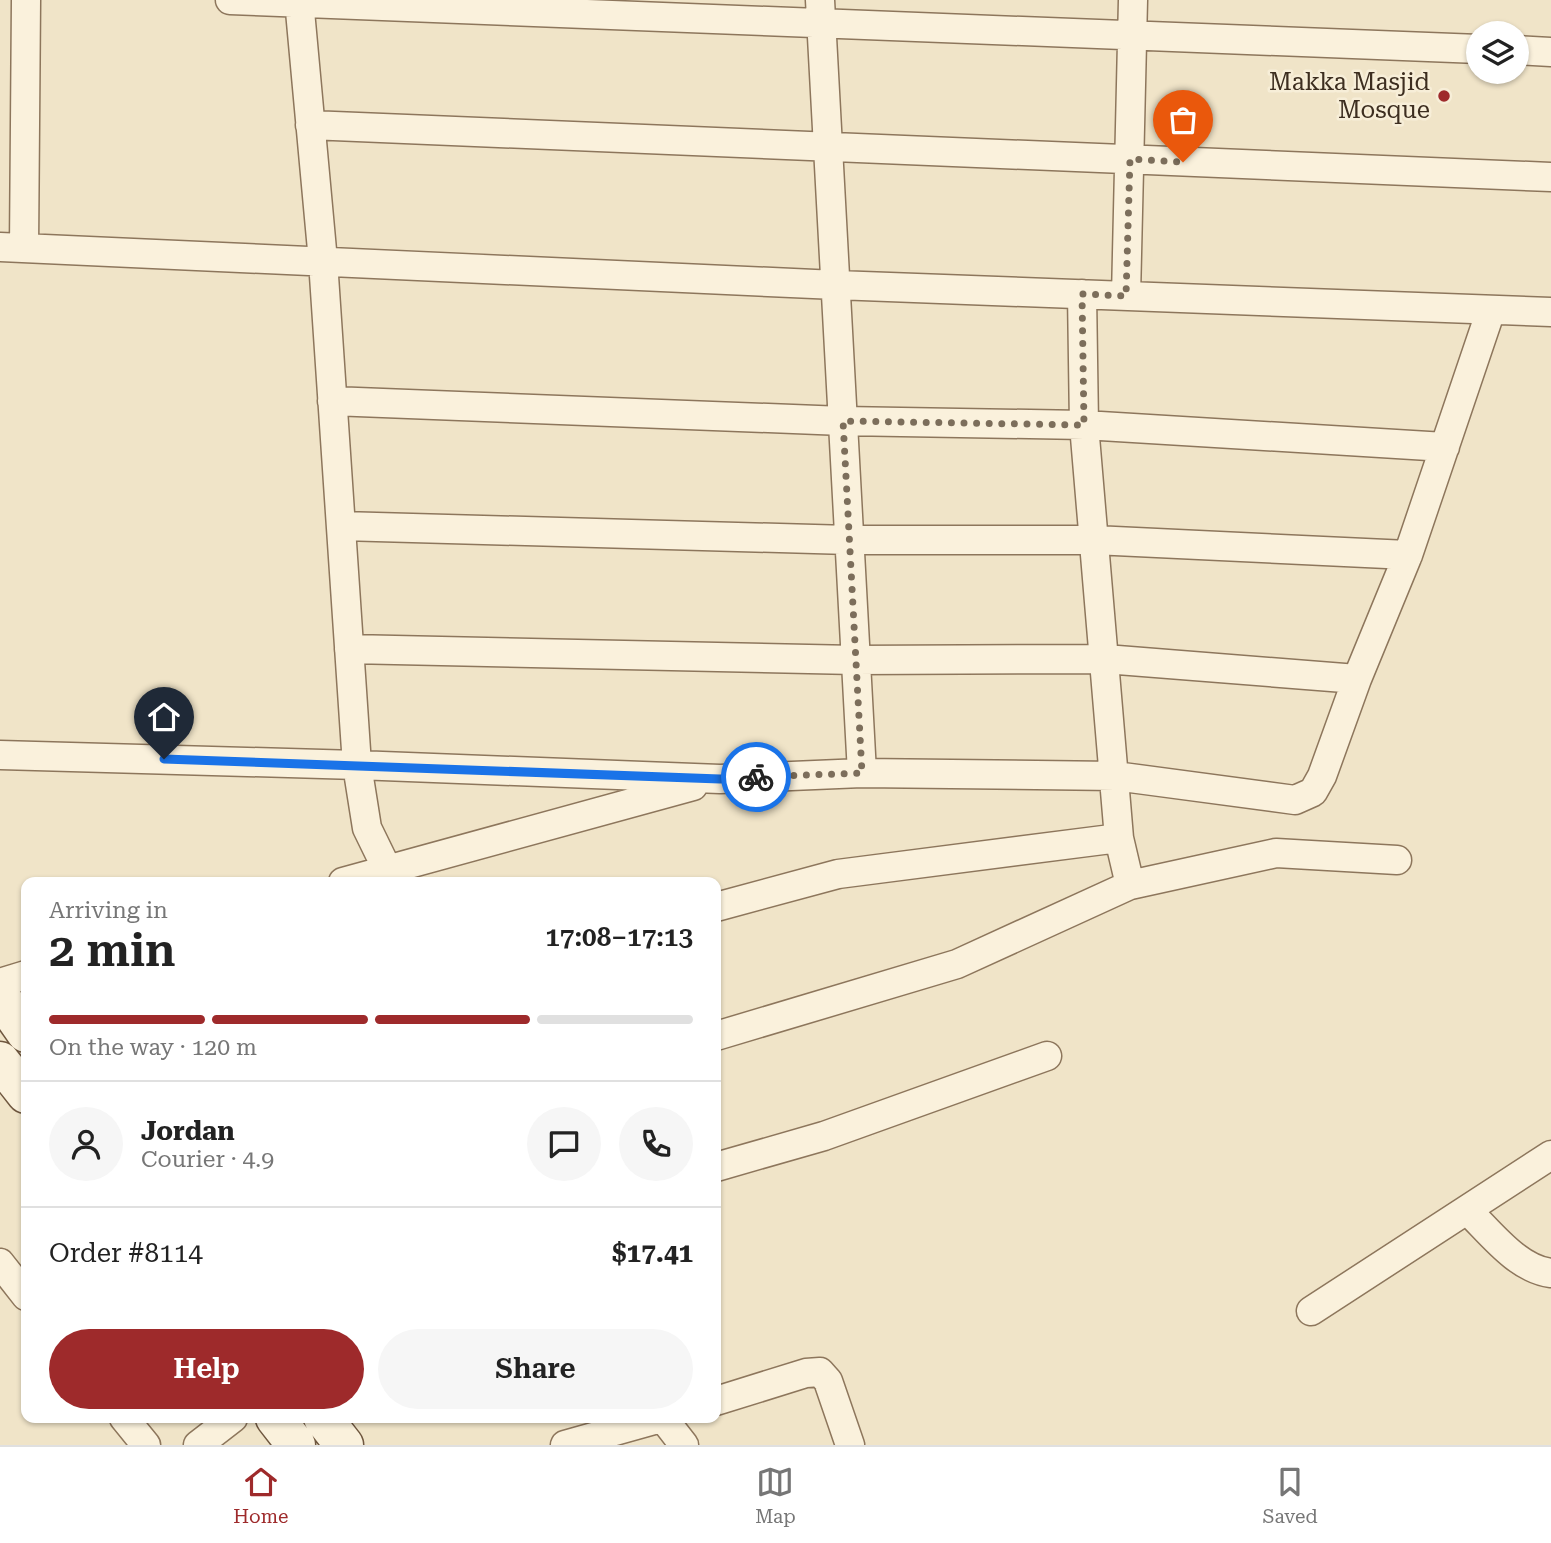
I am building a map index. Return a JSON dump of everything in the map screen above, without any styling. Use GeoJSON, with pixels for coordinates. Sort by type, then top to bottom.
{"type":"FeatureCollection","features":[{"type":"Feature","properties":{"kind":"main road"},"geometry":{"type":"LineString","coordinates":[[0,996],[21,1025]]}},
{"type":"Feature","properties":{"kind":"main road"},"geometry":{"type":"LineString","coordinates":[[279,1423],[296,1445]]}},
{"type":"Feature","properties":{"kind":"main road"},"geometry":{"type":"LineString","coordinates":[[327,1423],[344,1445]]}},
{"type":"Feature","properties":{"kind":"street"},"geometry":{"type":"LineString","coordinates":[[26,0],[12,247],[836,285],[1551,312]]}},
{"type":"Feature","properties":{"kind":"street"},"geometry":{"type":"LineString","coordinates":[[230,0],[821,12],[1134,35],[1466,48]]}},
{"type":"Feature","properties":{"kind":"street"},"geometry":{"type":"LineString","coordinates":[[1126,296],[1133,0]]}},
{"type":"Feature","properties":{"kind":"street"},"geometry":{"type":"LineString","coordinates":[[299,1],[323,261],[356,765],[367,828],[391,875],[720,779]]}},
{"type":"Feature","properties":{"kind":"street"},"geometry":{"type":"LineString","coordinates":[[821,12],[862,773]]}},
{"type":"Feature","properties":{"kind":"street"},"geometry":{"type":"LineString","coordinates":[[1529,51],[1551,52]]}},
{"type":"Feature","properties":{"kind":"street"},"geometry":{"type":"LineString","coordinates":[[310,125],[1551,177]]}},
{"type":"Feature","properties":{"kind":"street"},"geometry":{"type":"LineString","coordinates":[[1082,294],[1084,425],[1119,838],[1130,885]]}},
{"type":"Feature","properties":{"kind":"street"},"geometry":{"type":"LineString","coordinates":[[0,755],[720,779],[862,773],[1115,776],[1295,800],[1313,792],[1322,776],[1357,679],[1408,555],[1491,310]]}},
{"type":"Feature","properties":{"kind":"street"},"geometry":{"type":"LineString","coordinates":[[332,401],[843,421],[1084,425],[1444,447]]}},
{"type":"Feature","properties":{"kind":"street"},"geometry":{"type":"LineString","coordinates":[[341,526],[849,540],[1094,540],[1408,555]]}},
{"type":"Feature","properties":{"kind":"street"},"geometry":{"type":"LineString","coordinates":[[349,649],[855,660],[1105,659],[1357,679]]}},
{"type":"Feature","properties":{"kind":"street"},"geometry":{"type":"LineString","coordinates":[[721,907],[838,874],[1119,838]]}},
{"type":"Feature","properties":{"kind":"street"},"geometry":{"type":"LineString","coordinates":[[721,1035],[957,964],[1130,885],[1276,853],[1396,860]]}},
{"type":"Feature","properties":{"kind":"street"},"geometry":{"type":"LineString","coordinates":[[0,983],[21,977]]}},
{"type":"Feature","properties":{"kind":"street"},"geometry":{"type":"LineString","coordinates":[[721,1166],[824,1136],[1047,1056]]}},
{"type":"Feature","properties":{"kind":"street"},"geometry":{"type":"LineString","coordinates":[[1311,1311],[1551,1154]]}},
{"type":"Feature","properties":{"kind":"street"},"geometry":{"type":"LineString","coordinates":[[1467,1210],[1513,1255],[1542,1272],[1551,1273]]}},
{"type":"Feature","properties":{"kind":"street"},"geometry":{"type":"LineString","coordinates":[[0,1263],[21,1290]]}},
{"type":"Feature","properties":{"kind":"street"},"geometry":{"type":"LineString","coordinates":[[721,1399],[806,1373],[820,1372],[828,1381],[850,1445]]}},
{"type":"Feature","properties":{"kind":"street"},"geometry":{"type":"LineString","coordinates":[[128,1423],[146,1445]]}},
{"type":"Feature","properties":{"kind":"street"},"geometry":{"type":"LineString","coordinates":[[198,1445],[227,1423]]}},
{"type":"Feature","properties":{"kind":"street"},"geometry":{"type":"LineString","coordinates":[[565,1445],[644,1423]]}},
{"type":"Feature","properties":{"kind":"street"},"geometry":{"type":"LineString","coordinates":[[666,1423],[684,1445]]}},
{"type":"Feature","properties":{"kind":"way so far"},"geometry":{"type":"LineString","coordinates":[[756,777],[862,773],[843,421],[1084,425],[1082,294],[1126,296],[1130,159],[1183,162]]}},
{"type":"Feature","properties":{"kind":"place","name":"Makka Masjid Mosque"},"geometry":{"type":"Point","coordinates":[1444,96]}},
{"type":"Feature","properties":{"kind":"route"},"geometry":{"type":"LineString","coordinates":[[164,759],[720,779],[756,777]]}}]}
